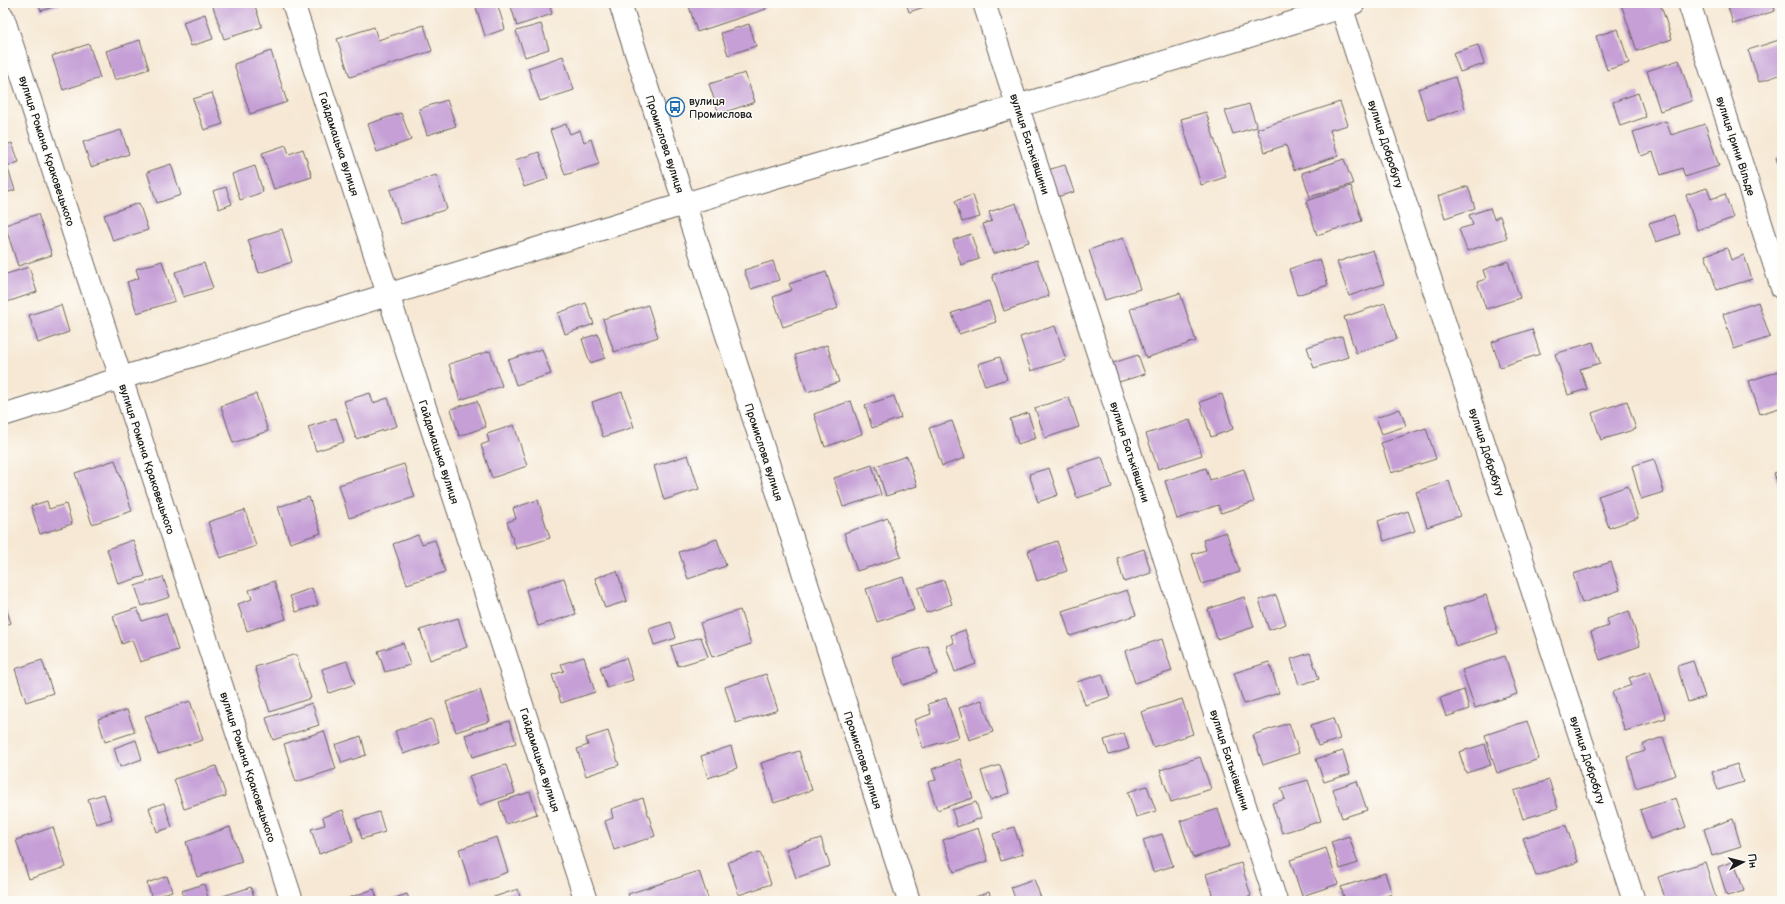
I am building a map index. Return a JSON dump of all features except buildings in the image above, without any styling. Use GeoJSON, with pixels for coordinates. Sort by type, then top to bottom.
{"type":"FeatureCollection","features":[{"type":"Feature","properties":{"kind":"street","name":"Гайдамацька вулиця"},"geometry":{"type":"LineString","coordinates":[[293,3],[586,901]]}},
{"type":"Feature","properties":{"kind":"street","name":"Промислова вулиця"},"geometry":{"type":"LineString","coordinates":[[620,3],[909,901]]}},
{"type":"Feature","properties":{"kind":"street","name":"вулиця Батьківщини"},"geometry":{"type":"LineString","coordinates":[[984,3],[1276,901]]}},
{"type":"Feature","properties":{"kind":"street","name":"вулиця Ірини Вільде"},"geometry":{"type":"LineString","coordinates":[[1689,3],[1782,288]]}},
{"type":"Feature","properties":{"kind":"street"},"geometry":{"type":"LineString","coordinates":[[3,415],[685,204],[1017,106],[1345,4]]}},
{"type":"Feature","properties":{"kind":"street","name":"вулиця Добробуту"},"geometry":{"type":"LineString","coordinates":[[1345,4],[1634,901]]}},
{"type":"Feature","properties":{"kind":"street","name":"вулиця Романа Краковецького"},"geometry":{"type":"LineString","coordinates":[[3,17],[292,901]]}},
{"type":"Feature","properties":{"kind":"place","name":"вулиця Промислова"},"geometry":{"type":"Point","coordinates":[675,107]}}]}
